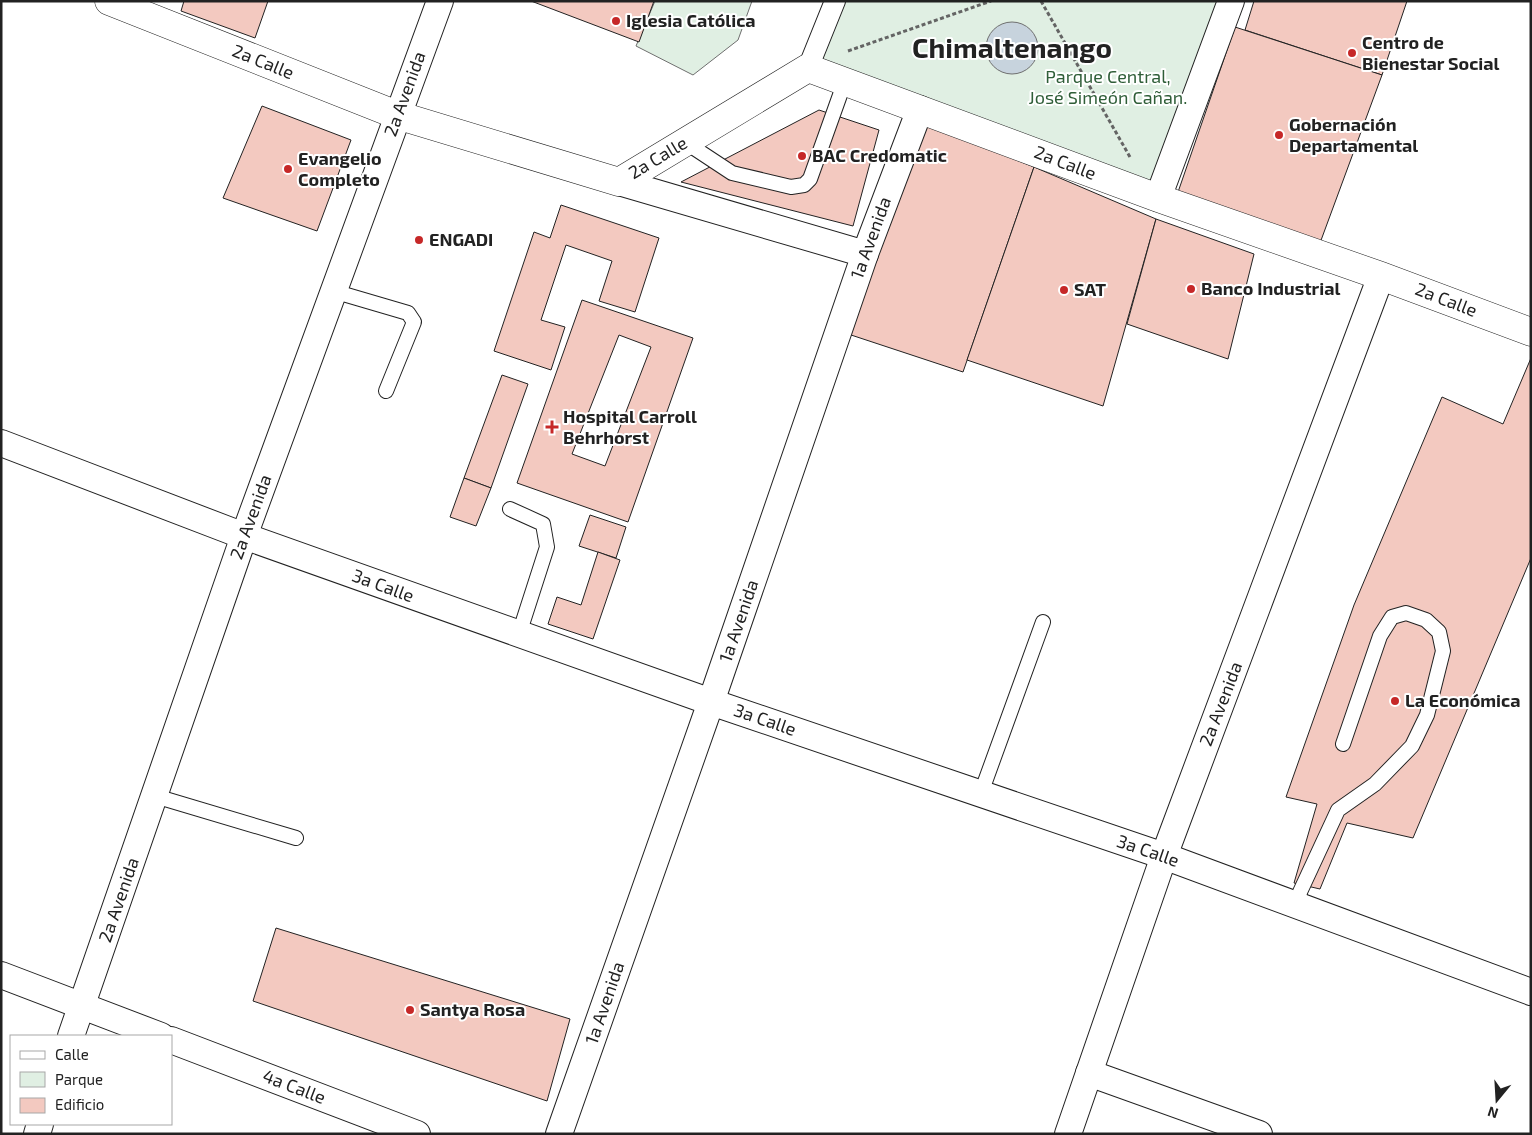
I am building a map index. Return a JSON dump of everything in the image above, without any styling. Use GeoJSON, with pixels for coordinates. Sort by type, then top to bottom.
{"type":"FeatureCollection","features":[{"type":"Feature","properties":{"kind":"main road","name":"2a Calle"},"geometry":{"type":"LineString","coordinates":[[109,1],[397,116],[619,182],[808,68],[1158,198],[1381,276],[1531,332]]}},
{"type":"Feature","properties":{"kind":"street","name":"2a Avenida"},"geometry":{"type":"LineString","coordinates":[[71,1035],[244,536],[440,1]]}},
{"type":"Feature","properties":{"kind":"street"},"geometry":{"type":"LineString","coordinates":[[808,68],[835,1]]}},
{"type":"Feature","properties":{"kind":"street"},"geometry":{"type":"LineString","coordinates":[[1158,198],[1230,1]]}},
{"type":"Feature","properties":{"kind":"street","name":"1a Avenida"},"geometry":{"type":"LineString","coordinates":[[559,1134],[711,702],[865,254],[920,108]]}},
{"type":"Feature","properties":{"kind":"street","name":"2a Calle"},"geometry":{"type":"LineString","coordinates":[[619,182],[865,254]]}},
{"type":"Feature","properties":{"kind":"street","name":"2a Avenida"},"geometry":{"type":"LineString","coordinates":[[1068,1134],[1164,856],[1381,276]]}},
{"type":"Feature","properties":{"kind":"street","name":"3a Calle"},"geometry":{"type":"LineString","coordinates":[[1,443],[244,536],[711,702],[1164,856],[1531,992]]}},
{"type":"Feature","properties":{"kind":"street"},"geometry":{"type":"LineString","coordinates":[[1,976],[158,1035]]}},
{"type":"Feature","properties":{"kind":"street","name":"4a Calle"},"geometry":{"type":"LineString","coordinates":[[172,1040],[417,1134]]}},
{"type":"Feature","properties":{"kind":"street"},"geometry":{"type":"LineString","coordinates":[[1089,1073],[1260,1134]]}},
{"type":"Feature","properties":{"kind":"lane"},"geometry":{"type":"LineString","coordinates":[[686,142],[732,173],[791,187],[804,185],[810,179],[845,81]]}},
{"type":"Feature","properties":{"kind":"lane"},"geometry":{"type":"LineString","coordinates":[[333,291],[408,313],[412,317],[414,322],[386,391]]}},
{"type":"Feature","properties":{"kind":"lane"},"geometry":{"type":"LineString","coordinates":[[510,510],[543,524],[547,547],[519,634]]}},
{"type":"Feature","properties":{"kind":"lane"},"geometry":{"type":"LineString","coordinates":[[1298,906],[1300,892],[1338,810],[1374,784],[1412,746],[1427,715],[1443,651],[1439,632],[1426,620],[1406,613],[1392,617],[1380,636],[1343,744]]}},
{"type":"Feature","properties":{"kind":"lane"},"geometry":{"type":"LineString","coordinates":[[981,793],[1043,622]]}},
{"type":"Feature","properties":{"kind":"lane"},"geometry":{"type":"LineString","coordinates":[[155,796],[296,838]]}},
{"type":"Feature","properties":{"kind":"path"},"geometry":{"type":"LineString","coordinates":[[808,68],[851,50],[991,1]]}},
{"type":"Feature","properties":{"kind":"path"},"geometry":{"type":"LineString","coordinates":[[1041,1],[1134,163]]}},
{"type":"Feature","properties":{"kind":"green space"},"geometry":{"type":"Polygon","coordinates":[[[655,1],[752,1],[738,40],[693,75],[636,46],[655,1]]]}},
{"type":"Feature","properties":{"kind":"green space","name":"Parque Central, José Simeón Cañan."},"geometry":{"type":"Polygon","coordinates":[[[835,1],[1231,1],[1158,198],[808,68],[835,1]]]}},
{"type":"Feature","properties":{"kind":"shaded area"},"geometry":{"type":"Polygon","coordinates":[[[1007,22],[1017,22],[1027,26],[1034,33],[1038,48],[1034,63],[1027,70],[1017,74],[1007,74],[997,70],[990,63],[986,53],[986,43],[990,33],[997,26],[1007,22]]]}},
{"type":"Feature","properties":{"kind":"building"},"geometry":{"type":"Polygon","coordinates":[[[184,1],[268,1],[255,38],[181,11],[184,1]]]}},
{"type":"Feature","properties":{"kind":"building","name":"Iglesia Católica"},"geometry":{"type":"Polygon","coordinates":[[[531,1],[654,1],[639,42],[531,1]]]}},
{"type":"Feature","properties":{"kind":"building","name":"Centro de Bienestar Social"},"geometry":{"type":"Polygon","coordinates":[[[1254,1],[1407,1],[1382,75],[1245,30],[1254,1]]]}},
{"type":"Feature","properties":{"kind":"building","name":"Gobernación Departamental"},"geometry":{"type":"Polygon","coordinates":[[[1235,27],[1382,75],[1320,243],[1177,195],[1235,27]]]}},
{"type":"Feature","properties":{"kind":"building","name":"Evangelio Completo"},"geometry":{"type":"Polygon","coordinates":[[[262,106],[351,140],[317,231],[223,198],[262,106]]]}},
{"type":"Feature","properties":{"kind":"building","name":"BAC Credomatic"},"geometry":{"type":"Polygon","coordinates":[[[819,110],[879,130],[853,226],[681,182],[819,110]]]}},
{"type":"Feature","properties":{"kind":"building"},"geometry":{"type":"Polygon","coordinates":[[[918,120],[1034,167],[963,372],[842,332],[918,120]]]}},
{"type":"Feature","properties":{"kind":"building","name":"SAT"},"geometry":{"type":"Polygon","coordinates":[[[1034,167],[1156,219],[1103,406],[967,360],[1034,167]]]}},
{"type":"Feature","properties":{"kind":"building"},"geometry":{"type":"Polygon","coordinates":[[[561,205],[659,238],[635,312],[599,301],[612,261],[566,245],[541,320],[565,327],[551,370],[494,351],[534,232],[550,238],[561,205]]]}},
{"type":"Feature","properties":{"kind":"building","name":"Banco Industrial"},"geometry":{"type":"Polygon","coordinates":[[[1156,219],[1254,254],[1228,359],[1127,324],[1156,219]]]}},
{"type":"Feature","properties":{"kind":"building"},"geometry":{"type":"Polygon","coordinates":[[[582,300],[693,338],[628,522],[517,483],[582,300]],[[619,335],[572,454],[605,466],[651,347],[619,335]]]}},
{"type":"Feature","properties":{"kind":"building","name":"La Económica"},"geometry":{"type":"Polygon","coordinates":[[[1531,358],[1531,558],[1413,838],[1347,823],[1320,889],[1294,883],[1317,804],[1286,797],[1354,605],[1442,397],[1503,424],[1531,358]]]}},
{"type":"Feature","properties":{"kind":"building"},"geometry":{"type":"Polygon","coordinates":[[[502,375],[528,384],[491,488],[464,478],[502,375]]]}},
{"type":"Feature","properties":{"kind":"building"},"geometry":{"type":"Polygon","coordinates":[[[464,478],[491,488],[476,526],[450,517],[464,478]]]}},
{"type":"Feature","properties":{"kind":"building"},"geometry":{"type":"Polygon","coordinates":[[[590,515],[626,527],[616,558],[579,546],[590,515]]]}},
{"type":"Feature","properties":{"kind":"building"},"geometry":{"type":"Polygon","coordinates":[[[598,552],[620,560],[593,639],[548,624],[557,597],[581,605],[598,552]]]}},
{"type":"Feature","properties":{"kind":"building","name":"Santya Rosa"},"geometry":{"type":"Polygon","coordinates":[[[276,928],[570,1019],[547,1101],[253,1001],[276,928]]]}},
{"type":"Feature","properties":{"kind":"place","name":"Iglesia Católica"},"geometry":{"type":"Point","coordinates":[616,21]}},
{"type":"Feature","properties":{"kind":"place","name":"Centro de Bienestar Social"},"geometry":{"type":"Point","coordinates":[1352,53]}},
{"type":"Feature","properties":{"kind":"place","name":"Gobernación Departamental"},"geometry":{"type":"Point","coordinates":[1279,135]}},
{"type":"Feature","properties":{"kind":"place","name":"BAC Credomatic"},"geometry":{"type":"Point","coordinates":[802,156]}},
{"type":"Feature","properties":{"kind":"place","name":"Evangelio Completo"},"geometry":{"type":"Point","coordinates":[288,169]}},
{"type":"Feature","properties":{"kind":"place","name":"ENGADI"},"geometry":{"type":"Point","coordinates":[419,240]}},
{"type":"Feature","properties":{"kind":"place","name":"Banco Industrial"},"geometry":{"type":"Point","coordinates":[1191,289]}},
{"type":"Feature","properties":{"kind":"place","name":"SAT"},"geometry":{"type":"Point","coordinates":[1064,290]}},
{"type":"Feature","properties":{"kind":"place","name":"Hospital Carroll Behrhorst"},"geometry":{"type":"Point","coordinates":[552,427]}},
{"type":"Feature","properties":{"kind":"place","name":"La Económica"},"geometry":{"type":"Point","coordinates":[1395,701]}},
{"type":"Feature","properties":{"kind":"place","name":"Santya Rosa"},"geometry":{"type":"Point","coordinates":[410,1010]}},
{"type":"Feature","properties":{"kind":"district","name":"Chimaltenango"},"geometry":{"type":"Point","coordinates":[1012,48]}}]}
